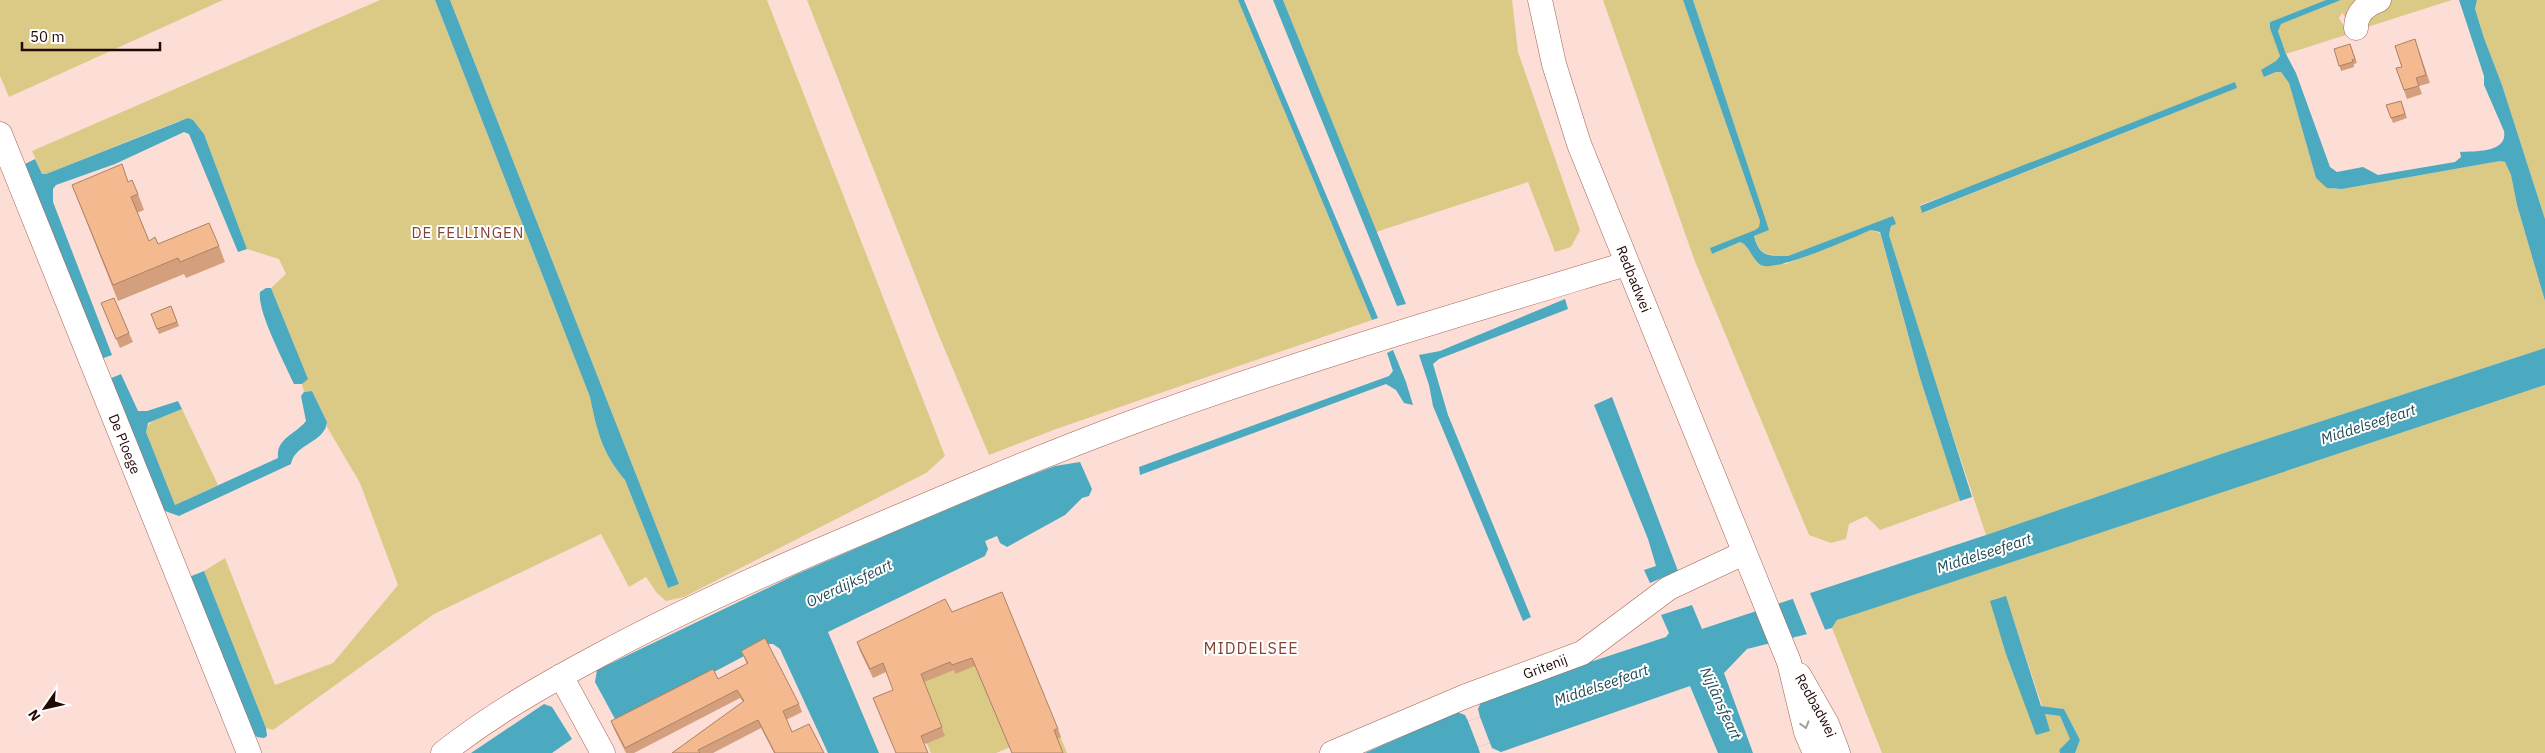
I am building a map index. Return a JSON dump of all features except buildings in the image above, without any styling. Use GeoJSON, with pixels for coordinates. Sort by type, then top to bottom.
{"type":"FeatureCollection","features":[{"type":"Feature","properties":{"kind":"street","name":"Redbadwei"},"geometry":{"type":"LineString","coordinates":[[1540,0],[1563,99],[1595,189],[1789,662],[1806,732],[1815,753]]}},
{"type":"Feature","properties":{"kind":"street"},"geometry":{"type":"LineString","coordinates":[[2356,28],[2357,17],[2362,11],[2379,0]]}},
{"type":"Feature","properties":{"kind":"street","name":"De Ploege"},"geometry":{"type":"LineString","coordinates":[[0,134],[249,753]]}},
{"type":"Feature","properties":{"kind":"street"},"geometry":{"type":"LineString","coordinates":[[443,753],[469,732],[527,694],[664,620],[800,558],[969,487],[1116,428],[1342,350],[1626,264]]}},
{"type":"Feature","properties":{"kind":"street","name":"Gritenij"},"geometry":{"type":"LineString","coordinates":[[1332,753],[1466,696],[1582,653],[1669,588],[1744,553]]}},
{"type":"Feature","properties":{"kind":"street","name":"Redbadwei"},"geometry":{"type":"LineString","coordinates":[[1789,662],[1805,682],[1838,753]]}},
{"type":"Feature","properties":{"kind":"street"},"geometry":{"type":"LineString","coordinates":[[561,676],[601,752]]}},
{"type":"Feature","properties":{"kind":"shaded area"},"geometry":{"type":"Polygon","coordinates":[[[0,0],[223,0],[9,97],[0,76],[0,0]]]}},
{"type":"Feature","properties":{"kind":"shaded area"},"geometry":{"type":"Polygon","coordinates":[[[380,0],[435,0],[590,397],[602,441],[611,460],[625,480],[668,588],[679,584],[450,0],[767,0],[945,456],[926,473],[684,597],[666,601],[657,593],[646,577],[629,587],[601,534],[434,614],[273,730],[266,728],[204,571],[225,558],[275,685],[333,663],[398,585],[360,483],[327,427],[327,422],[312,391],[304,392],[302,384],[307,378],[271,288],[286,274],[279,259],[247,249],[204,134],[193,120],[179,121],[46,174],[42,174],[32,151],[380,0]]]}},
{"type":"Feature","properties":{"kind":"shaded area"},"geometry":{"type":"Polygon","coordinates":[[[807,0],[1238,0],[1372,320],[1056,429],[989,455],[937,331],[807,0]]]}},
{"type":"Feature","properties":{"kind":"shaded area"},"geometry":{"type":"Polygon","coordinates":[[[1283,0],[1512,0],[1518,52],[1580,230],[1571,247],[1555,252],[1528,182],[1376,232],[1283,0]]]}},
{"type":"Feature","properties":{"kind":"shaded area"},"geometry":{"type":"Polygon","coordinates":[[[1603,0],[1683,0],[1760,221],[1759,227],[1755,230],[1711,248],[1712,254],[1740,242],[1744,244],[1756,260],[1786,264],[1871,230],[1880,233],[1920,378],[1960,501],[1880,530],[1866,516],[1849,524],[1846,539],[1831,543],[1809,535],[1694,259],[1603,0]]]}},
{"type":"Feature","properties":{"kind":"shaded area"},"geometry":{"type":"Polygon","coordinates":[[[1693,0],[2326,0],[2270,22],[2280,56],[2265,77],[2281,72],[2289,83],[2316,178],[2333,189],[2342,189],[2500,161],[2505,162],[2511,175],[2517,205],[2545,301],[2545,348],[2224,453],[1986,535],[1931,370],[1889,235],[1894,216],[1788,256],[1767,254],[1760,249],[1754,236],[1768,230],[1693,0]],[[2237,88],[1920,205],[1922,213],[2237,88]]]}},
{"type":"Feature","properties":{"kind":"shaded area"},"geometry":{"type":"Polygon","coordinates":[[[2341,0],[2371,0],[2347,19],[2342,13],[2339,18],[2349,34],[2286,54],[2278,31],[2278,25],[2341,0]]]}},
{"type":"Feature","properties":{"kind":"shaded area"},"geometry":{"type":"Polygon","coordinates":[[[2388,0],[2452,0],[2361,29],[2388,0]]]}},
{"type":"Feature","properties":{"kind":"shaded area"},"geometry":{"type":"Polygon","coordinates":[[[2477,0],[2545,0],[2545,219],[2502,85],[2484,38],[2475,9],[2477,0]]]}},
{"type":"Feature","properties":{"kind":"shaded area"},"geometry":{"type":"Polygon","coordinates":[[[2545,385],[2545,753],[2075,753],[2080,740],[2064,709],[2042,706],[2006,597],[1991,601],[2044,714],[2060,716],[2070,739],[2059,750],[2060,753],[1882,753],[1832,628],[1837,620],[2545,385]]]}},
{"type":"Feature","properties":{"kind":"shaded area"},"geometry":{"type":"Polygon","coordinates":[[[182,409],[218,485],[175,505],[146,432],[146,427],[153,421],[182,409]]]}},
{"type":"Feature","properties":{"kind":"shaded area"},"geometry":{"type":"Polygon","coordinates":[[[1007,604],[1067,753],[1022,753],[1013,746],[996,753],[931,753],[885,648],[1007,604]]]}},
{"type":"Feature","properties":{"kind":"water"},"geometry":{"type":"Polygon","coordinates":[[[435,0],[450,0],[679,584],[668,588],[625,480],[606,451],[595,421],[590,397],[435,0]]]}},
{"type":"Feature","properties":{"kind":"water"},"geometry":{"type":"Polygon","coordinates":[[[1238,0],[1244,0],[1378,318],[1372,320],[1238,0]]]}},
{"type":"Feature","properties":{"kind":"water"},"geometry":{"type":"Polygon","coordinates":[[[1273,0],[1283,0],[1406,304],[1397,306],[1273,0]]]}},
{"type":"Feature","properties":{"kind":"water"},"geometry":{"type":"Polygon","coordinates":[[[1683,0],[1693,0],[1769,230],[1754,236],[1759,249],[1766,254],[1788,256],[1893,216],[1896,224],[1891,226],[1889,235],[1972,497],[1960,501],[1920,378],[1880,232],[1871,230],[1797,259],[1769,266],[1761,265],[1746,246],[1740,242],[1712,254],[1710,248],[1755,230],[1759,227],[1760,221],[1683,0]]]}},
{"type":"Feature","properties":{"kind":"water"},"geometry":{"type":"Polygon","coordinates":[[[2326,0],[2341,0],[2281,24],[2278,31],[2286,54],[2296,73],[2330,167],[2337,172],[2363,167],[2378,175],[2455,162],[2461,157],[2460,152],[2482,151],[2496,147],[2504,138],[2504,131],[2484,85],[2484,76],[2459,0],[2477,0],[2475,9],[2484,38],[2502,85],[2545,219],[2545,301],[2517,205],[2511,175],[2505,162],[2500,161],[2342,189],[2327,188],[2316,178],[2289,83],[2281,72],[2264,77],[2261,70],[2276,61],[2280,56],[2270,28],[2270,22],[2326,0]]]}},
{"type":"Feature","properties":{"kind":"water"},"geometry":{"type":"Polygon","coordinates":[[[2235,82],[2237,88],[1922,213],[1920,206],[2235,82]]]}},
{"type":"Feature","properties":{"kind":"water"},"geometry":{"type":"Polygon","coordinates":[[[188,118],[193,120],[204,134],[247,249],[238,252],[189,134],[184,132],[115,164],[56,185],[53,189],[53,202],[112,355],[101,359],[25,164],[35,159],[42,174],[46,174],[188,118]]]}},
{"type":"Feature","properties":{"kind":"water"},"geometry":{"type":"Polygon","coordinates":[[[266,288],[271,288],[308,379],[302,384],[294,384],[266,323],[262,311],[260,292],[266,288]]]}},
{"type":"Feature","properties":{"kind":"water"},"geometry":{"type":"Polygon","coordinates":[[[1565,299],[1568,309],[1439,359],[1433,364],[1448,415],[1531,617],[1523,621],[1433,406],[1429,385],[1419,355],[1440,351],[1565,299]]]}},
{"type":"Feature","properties":{"kind":"water"},"geometry":{"type":"Polygon","coordinates":[[[2545,348],[2545,385],[1837,620],[1832,628],[1747,649],[1724,673],[1753,753],[1718,753],[1690,686],[1501,752],[1492,748],[1490,743],[1478,747],[1480,753],[1365,753],[1457,712],[1465,715],[1468,721],[1480,717],[1478,709],[1481,702],[1545,677],[1666,637],[1669,633],[1661,615],[1692,605],[1702,629],[1986,535],[2224,453],[2545,348]]]}},
{"type":"Feature","properties":{"kind":"water"},"geometry":{"type":"Polygon","coordinates":[[[1393,350],[1413,405],[1404,403],[1396,390],[1386,384],[1140,475],[1139,467],[1389,376],[1393,371],[1387,353],[1393,350]]]}},
{"type":"Feature","properties":{"kind":"water"},"geometry":{"type":"Polygon","coordinates":[[[121,374],[138,411],[147,411],[178,401],[182,409],[148,423],[146,432],[175,505],[278,458],[278,451],[283,441],[306,421],[301,396],[304,392],[312,391],[327,422],[321,434],[298,452],[291,464],[179,516],[162,510],[109,379],[121,374]]]}},
{"type":"Feature","properties":{"kind":"water"},"geometry":{"type":"Polygon","coordinates":[[[1612,397],[1678,571],[1650,583],[1644,570],[1656,566],[1648,539],[1594,405],[1612,397]]]}},
{"type":"Feature","properties":{"kind":"water","name":"Overdijksfeart"},"geometry":{"type":"Polygon","coordinates":[[[1080,462],[1092,489],[1089,496],[1082,498],[1065,515],[1007,547],[1000,543],[997,536],[985,541],[988,549],[985,556],[828,632],[879,753],[828,753],[780,649],[773,644],[767,644],[627,718],[615,719],[595,682],[597,670],[795,575],[1015,481],[1055,466],[1080,462]]]}},
{"type":"Feature","properties":{"kind":"water"},"geometry":{"type":"Polygon","coordinates":[[[204,571],[266,728],[267,736],[264,738],[257,737],[253,733],[189,577],[204,571]]]}},
{"type":"Feature","properties":{"kind":"water"},"geometry":{"type":"Polygon","coordinates":[[[2006,596],[2041,706],[2064,709],[2080,740],[2075,753],[2060,753],[2059,750],[2070,739],[2060,716],[2045,714],[2050,731],[2036,735],[2006,654],[1990,601],[2006,596]]]}},
{"type":"Feature","properties":{"kind":"water"},"geometry":{"type":"Polygon","coordinates":[[[544,704],[552,707],[572,739],[552,753],[471,753],[544,704]]]}},
{"type":"Feature","properties":{"kind":"pier"},"geometry":{"type":"Polygon","coordinates":[[[1809,591],[1826,632],[1808,637],[1792,597],[1809,591]]]}},
{"type":"Feature","properties":{"kind":"pier"},"geometry":{"type":"Polygon","coordinates":[[[1480,717],[1490,743],[1478,747],[1468,721],[1480,717]]]}},
{"type":"Feature","properties":{"kind":"district","name":"DE FELLINGEN"},"geometry":{"type":"Point","coordinates":[468,232]}},
{"type":"Feature","properties":{"kind":"district","name":"MIDDELSEE"},"geometry":{"type":"Point","coordinates":[1251,648]}},
{"type":"Feature","properties":{"kind":"water label","name":"Middelseefeart"},"geometry":{"type":"Point","coordinates":[2368,424]}},
{"type":"Feature","properties":{"kind":"water label","name":"Middelseefeart"},"geometry":{"type":"Point","coordinates":[1984,553]}},
{"type":"Feature","properties":{"kind":"water label","name":"Middelseefeart"},"geometry":{"type":"Point","coordinates":[1601,685]}},
{"type":"Feature","properties":{"kind":"water label","name":"Nijlânsfeart"},"geometry":{"type":"Point","coordinates":[1721,703]}}]}
